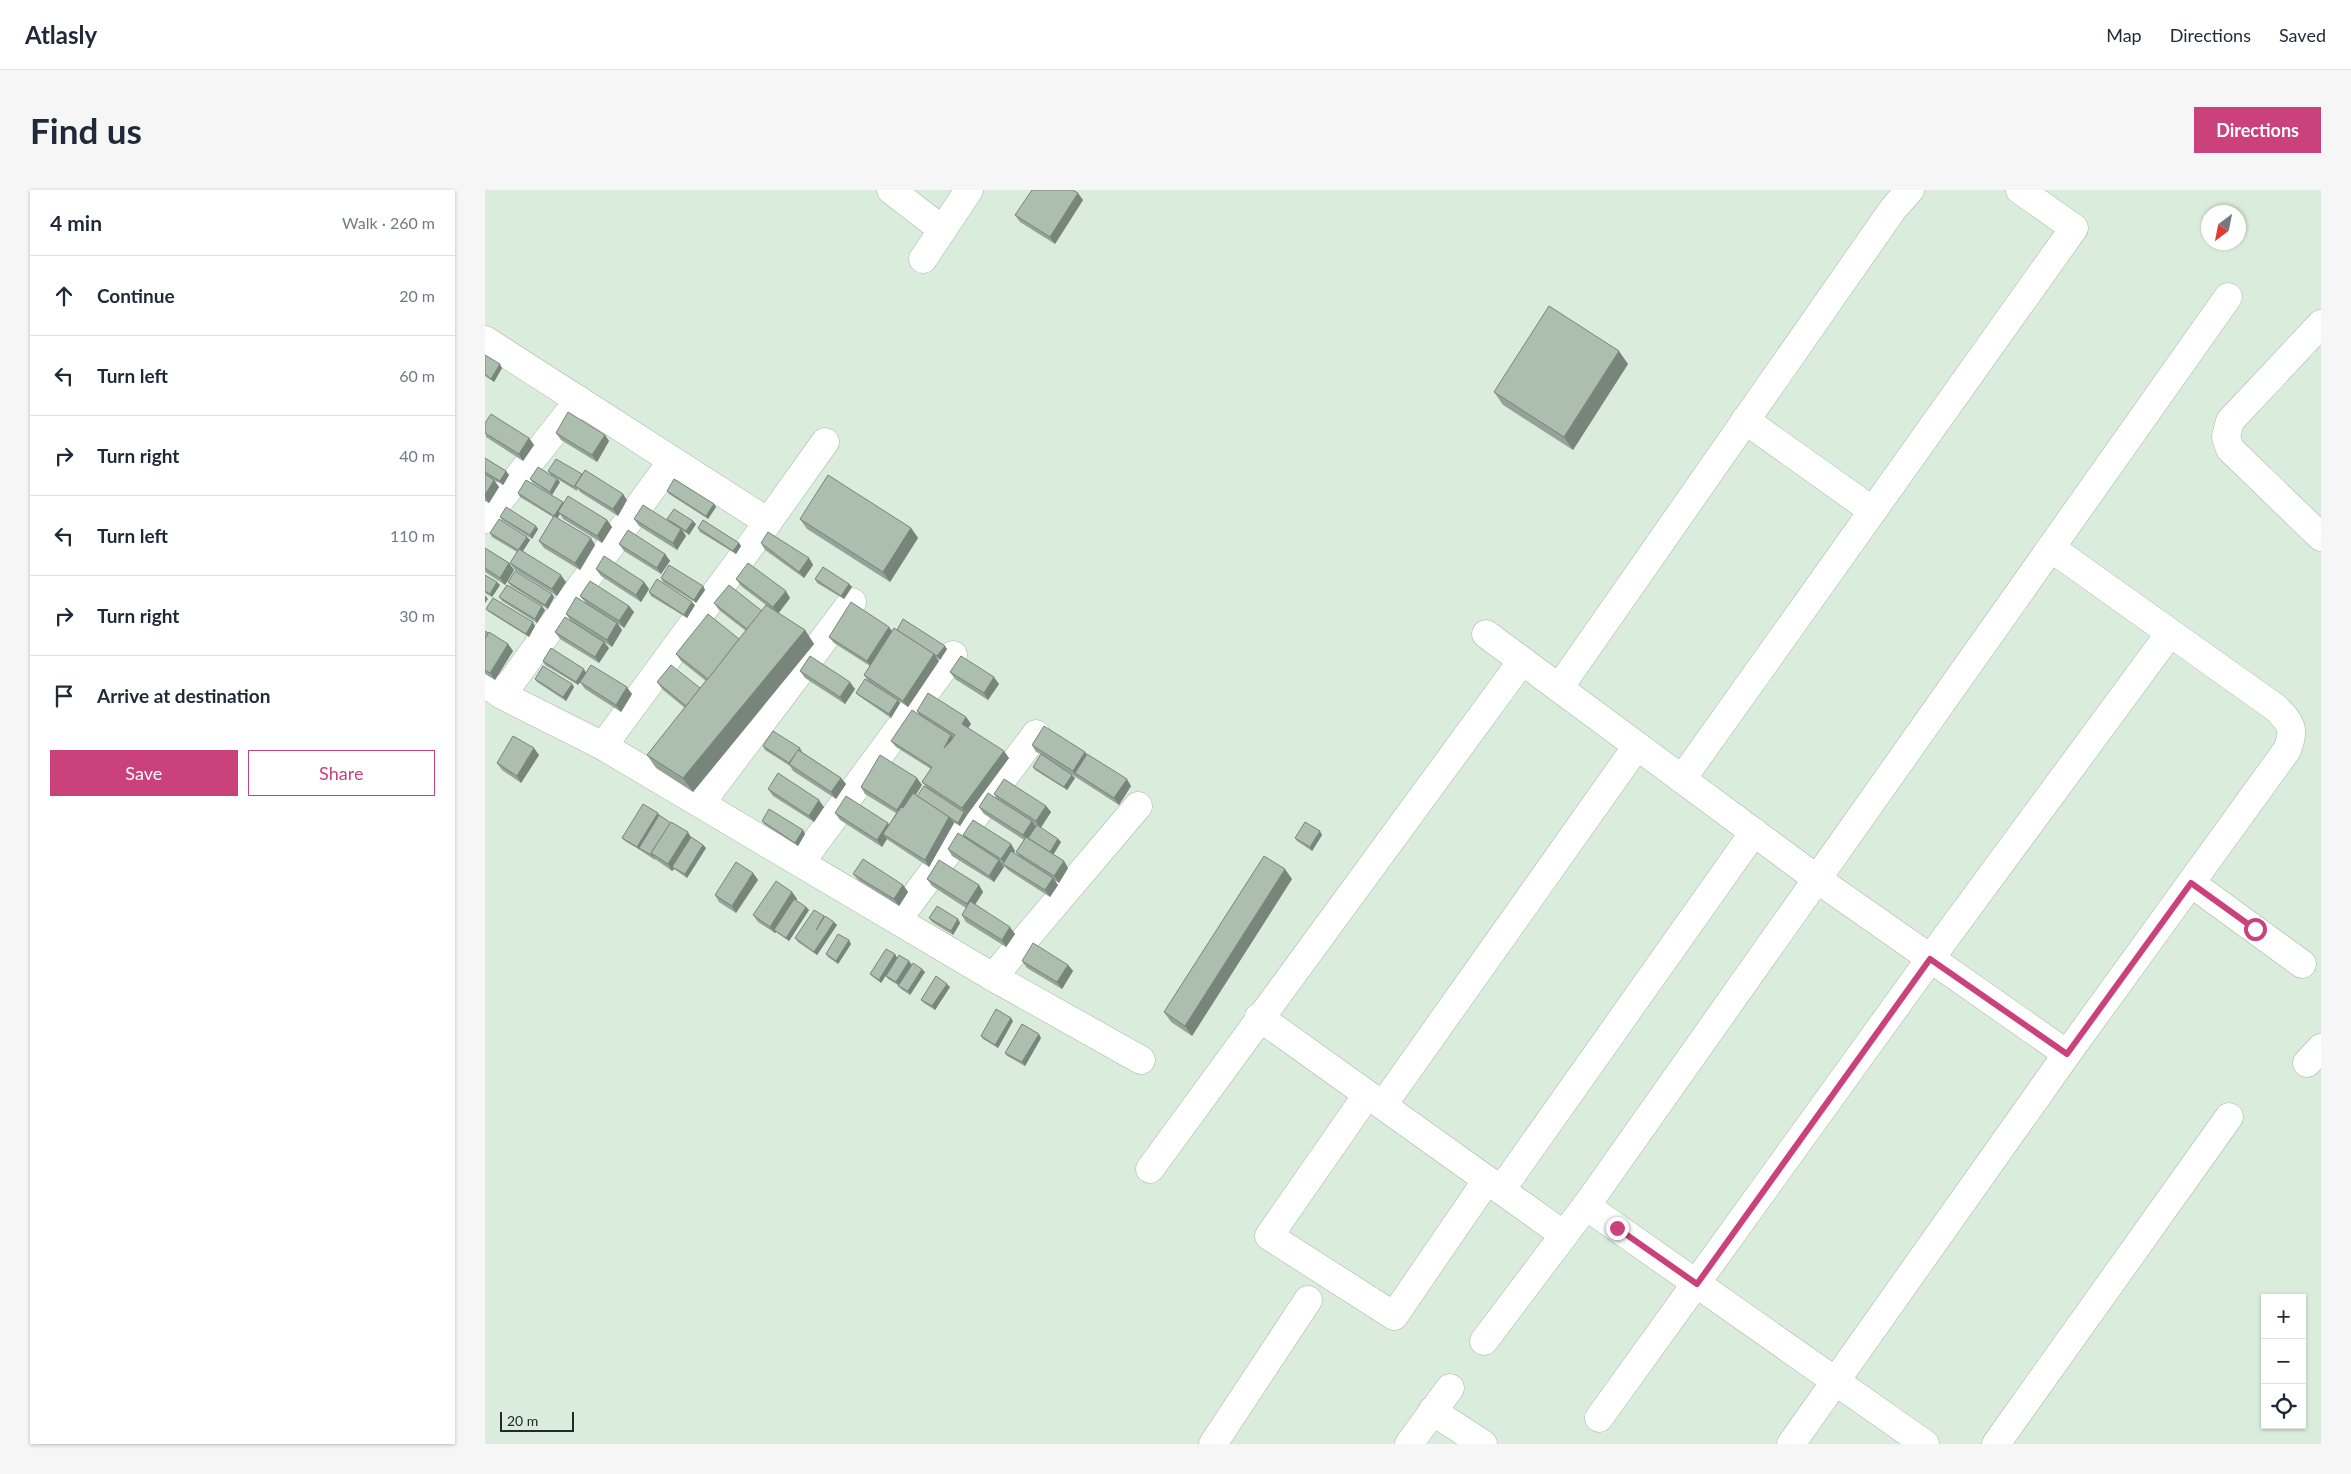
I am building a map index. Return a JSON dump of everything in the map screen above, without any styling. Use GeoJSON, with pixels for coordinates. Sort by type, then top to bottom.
{"type":"FeatureCollection","features":[{"type":"Feature","properties":{"kind":"street"},"geometry":{"type":"LineString","coordinates":[[891,190],[931,221]]}},
{"type":"Feature","properties":{"kind":"street"},"geometry":{"type":"LineString","coordinates":[[923,259],[969,190]]}},
{"type":"Feature","properties":{"kind":"street"},"geometry":{"type":"LineString","coordinates":[[1559,688],[1893,209],[1910,190]]}},
{"type":"Feature","properties":{"kind":"street"},"geometry":{"type":"LineString","coordinates":[[1682,779],[2074,228],[2021,190]]}},
{"type":"Feature","properties":{"kind":"street"},"geometry":{"type":"LineString","coordinates":[[1484,1341],[1586,1206],[2228,297]]}},
{"type":"Feature","properties":{"kind":"street"},"geometry":{"type":"LineString","coordinates":[[2318,529],[2230,449],[2226,437],[2230,421],[2321,324]]}},
{"type":"Feature","properties":{"kind":"street"},"geometry":{"type":"LineString","coordinates":[[485,340],[767,522]]}},
{"type":"Feature","properties":{"kind":"street"},"geometry":{"type":"LineString","coordinates":[[485,519],[579,400]]}},
{"type":"Feature","properties":{"kind":"street"},"geometry":{"type":"LineString","coordinates":[[1745,420],[1873,510]]}},
{"type":"Feature","properties":{"kind":"street"},"geometry":{"type":"LineString","coordinates":[[603,746],[825,442]]}},
{"type":"Feature","properties":{"kind":"street"},"geometry":{"type":"LineString","coordinates":[[672,461],[493,689],[603,746],[993,977],[1141,1060]]}},
{"type":"Feature","properties":{"kind":"street"},"geometry":{"type":"LineString","coordinates":[[1791,1444],[2067,1054],[2287,750],[2293,736],[2290,722],[2276,708],[2051,548]]}},
{"type":"Feature","properties":{"kind":"street"},"geometry":{"type":"LineString","coordinates":[[701,803],[852,602]]}},
{"type":"Feature","properties":{"kind":"street"},"geometry":{"type":"LineString","coordinates":[[1599,1418],[1930,959],[2170,633]]}},
{"type":"Feature","properties":{"kind":"street"},"geometry":{"type":"LineString","coordinates":[[1487,634],[1817,879],[2067,1054]]}},
{"type":"Feature","properties":{"kind":"street"},"geometry":{"type":"LineString","coordinates":[[801,862],[953,654]]}},
{"type":"Feature","properties":{"kind":"street"},"geometry":{"type":"LineString","coordinates":[[1150,1169],[1259,1017],[1522,660]]}},
{"type":"Feature","properties":{"kind":"street"},"geometry":{"type":"LineString","coordinates":[[898,920],[1037,734]]}},
{"type":"Feature","properties":{"kind":"street"},"geometry":{"type":"LineString","coordinates":[[1637,746],[1375,1100],[1269,1236],[1394,1316],[1494,1185],[1754,832]]}},
{"type":"Feature","properties":{"kind":"street"},"geometry":{"type":"LineString","coordinates":[[993,977],[1138,806]]}},
{"type":"Feature","properties":{"kind":"street"},"geometry":{"type":"LineString","coordinates":[[2191,883],[2302,964]]}},
{"type":"Feature","properties":{"kind":"street"},"geometry":{"type":"LineString","coordinates":[[1259,1017],[1564,1235]]}},
{"type":"Feature","properties":{"kind":"street"},"geometry":{"type":"LineString","coordinates":[[1996,1444],[2229,1117]]}},
{"type":"Feature","properties":{"kind":"street"},"geometry":{"type":"LineString","coordinates":[[1586,1206],[1925,1444]]}},
{"type":"Feature","properties":{"kind":"street"},"geometry":{"type":"LineString","coordinates":[[1213,1444],[1308,1300]]}},
{"type":"Feature","properties":{"kind":"street"},"geometry":{"type":"LineString","coordinates":[[1409,1444],[1450,1388]]}},
{"type":"Feature","properties":{"kind":"street"},"geometry":{"type":"LineString","coordinates":[[1432,1411],[1483,1444]]}},
{"type":"Feature","properties":{"kind":"building"},"geometry":{"type":"Polygon","coordinates":[[[1032,190],[1073,190],[1078,193],[1050,237],[1015,215],[1032,190]]]}},
{"type":"Feature","properties":{"kind":"building"},"geometry":{"type":"Polygon","coordinates":[[[1549,306],[1619,351],[1564,437],[1494,392],[1549,306]]]}},
{"type":"Feature","properties":{"kind":"building"},"geometry":{"type":"Polygon","coordinates":[[[485,355],[500,364],[491,379],[485,374],[485,355]]]}},
{"type":"Feature","properties":{"kind":"building"},"geometry":{"type":"Polygon","coordinates":[[[568,412],[605,435],[592,455],[556,433],[568,412]]]}},
{"type":"Feature","properties":{"kind":"building"},"geometry":{"type":"Polygon","coordinates":[[[491,414],[529,438],[519,454],[485,433],[485,423],[491,414]]]}},
{"type":"Feature","properties":{"kind":"building"},"geometry":{"type":"Polygon","coordinates":[[[485,458],[506,471],[500,481],[485,472],[485,458]]]}},
{"type":"Feature","properties":{"kind":"building"},"geometry":{"type":"Polygon","coordinates":[[[556,459],[582,474],[574,487],[548,471],[556,459]]]}},
{"type":"Feature","properties":{"kind":"building"},"geometry":{"type":"Polygon","coordinates":[[[538,467],[557,479],[550,492],[530,479],[538,467]]]}},
{"type":"Feature","properties":{"kind":"building"},"geometry":{"type":"Polygon","coordinates":[[[585,470],[623,494],[613,509],[575,486],[585,470]]]}},
{"type":"Feature","properties":{"kind":"building"},"geometry":{"type":"Polygon","coordinates":[[[485,474],[494,480],[485,495],[485,474]]]}},
{"type":"Feature","properties":{"kind":"building"},"geometry":{"type":"Polygon","coordinates":[[[828,475],[911,528],[883,572],[800,519],[828,475]]]}},
{"type":"Feature","properties":{"kind":"building"},"geometry":{"type":"Polygon","coordinates":[[[674,479],[714,504],[706,516],[667,491],[674,479]]]}},
{"type":"Feature","properties":{"kind":"building"},"geometry":{"type":"Polygon","coordinates":[[[526,480],[563,502],[554,516],[518,493],[526,480]]]}},
{"type":"Feature","properties":{"kind":"building"},"geometry":{"type":"Polygon","coordinates":[[[568,496],[607,520],[597,536],[558,512],[568,496]]]}},
{"type":"Feature","properties":{"kind":"building"},"geometry":{"type":"Polygon","coordinates":[[[643,505],[681,529],[673,543],[634,519],[643,505]]]}},
{"type":"Feature","properties":{"kind":"building"},"geometry":{"type":"Polygon","coordinates":[[[506,507],[536,526],[530,535],[500,517],[506,507]]]}},
{"type":"Feature","properties":{"kind":"building"},"geometry":{"type":"Polygon","coordinates":[[[674,509],[693,521],[686,531],[667,519],[674,509]]]}},
{"type":"Feature","properties":{"kind":"building"},"geometry":{"type":"Polygon","coordinates":[[[554,516],[591,538],[575,563],[539,541],[554,516]]]}},
{"type":"Feature","properties":{"kind":"building"},"geometry":{"type":"Polygon","coordinates":[[[499,519],[527,537],[518,550],[490,533],[499,519]]]}},
{"type":"Feature","properties":{"kind":"building"},"geometry":{"type":"Polygon","coordinates":[[[703,520],[739,543],[733,551],[698,528],[703,520]]]}},
{"type":"Feature","properties":{"kind":"building"},"geometry":{"type":"Polygon","coordinates":[[[628,530],[665,554],[657,568],[619,544],[628,530]]]}},
{"type":"Feature","properties":{"kind":"building"},"geometry":{"type":"Polygon","coordinates":[[[768,532],[809,558],[799,572],[761,543],[768,532]]]}},
{"type":"Feature","properties":{"kind":"building"},"geometry":{"type":"Polygon","coordinates":[[[485,548],[509,563],[500,578],[485,568],[485,548]]]}},
{"type":"Feature","properties":{"kind":"building"},"geometry":{"type":"Polygon","coordinates":[[[519,549],[561,575],[552,589],[510,563],[519,549]]]}},
{"type":"Feature","properties":{"kind":"building"},"geometry":{"type":"Polygon","coordinates":[[[604,556],[644,582],[636,595],[596,569],[604,556]]]}},
{"type":"Feature","properties":{"kind":"building"},"geometry":{"type":"Polygon","coordinates":[[[748,563],[786,591],[773,607],[736,579],[748,563]]]}},
{"type":"Feature","properties":{"kind":"building"},"geometry":{"type":"Polygon","coordinates":[[[669,565],[703,586],[694,600],[661,578],[669,565]]]}},
{"type":"Feature","properties":{"kind":"building"},"geometry":{"type":"Polygon","coordinates":[[[823,567],[849,584],[841,596],[815,579],[823,567]]]}},
{"type":"Feature","properties":{"kind":"building"},"geometry":{"type":"Polygon","coordinates":[[[515,571],[552,594],[545,605],[508,582],[515,571]]]}},
{"type":"Feature","properties":{"kind":"building"},"geometry":{"type":"Polygon","coordinates":[[[485,575],[497,582],[490,594],[485,591],[485,575]]]}},
{"type":"Feature","properties":{"kind":"building"},"geometry":{"type":"Polygon","coordinates":[[[657,579],[692,602],[684,615],[649,592],[657,579]]]}},
{"type":"Feature","properties":{"kind":"building"},"geometry":{"type":"Polygon","coordinates":[[[590,581],[629,606],[619,621],[580,596],[590,581]]]}},
{"type":"Feature","properties":{"kind":"building"},"geometry":{"type":"Polygon","coordinates":[[[507,585],[542,606],[535,619],[499,597],[507,585]]]}},
{"type":"Feature","properties":{"kind":"building"},"geometry":{"type":"Polygon","coordinates":[[[729,585],[762,611],[747,629],[714,603],[729,585]]]}},
{"type":"Feature","properties":{"kind":"building"},"geometry":{"type":"Polygon","coordinates":[[[576,597],[617,623],[607,640],[566,614],[576,597]]]}},
{"type":"Feature","properties":{"kind":"building"},"geometry":{"type":"Polygon","coordinates":[[[493,598],[533,622],[526,634],[486,609],[493,598]]]}},
{"type":"Feature","properties":{"kind":"building"},"geometry":{"type":"Polygon","coordinates":[[[851,602],[889,627],[867,661],[829,637],[851,602]]]}},
{"type":"Feature","properties":{"kind":"building"},"geometry":{"type":"Polygon","coordinates":[[[766,605],[805,630],[683,778],[647,755],[766,605]]]}},
{"type":"Feature","properties":{"kind":"building"},"geometry":{"type":"Polygon","coordinates":[[[708,614],[739,639],[708,679],[676,654],[708,614]]]}},
{"type":"Feature","properties":{"kind":"building"},"geometry":{"type":"Polygon","coordinates":[[[565,617],[604,642],[595,657],[555,632],[565,617]]]}},
{"type":"Feature","properties":{"kind":"building"},"geometry":{"type":"Polygon","coordinates":[[[903,619],[945,646],[937,656],[897,630],[903,619]]]}},
{"type":"Feature","properties":{"kind":"building"},"geometry":{"type":"Polygon","coordinates":[[[894,628],[934,654],[903,701],[864,675],[894,628]]]}},
{"type":"Feature","properties":{"kind":"building"},"geometry":{"type":"Polygon","coordinates":[[[489,632],[508,644],[490,673],[485,670],[485,639],[489,632]]]}},
{"type":"Feature","properties":{"kind":"building"},"geometry":{"type":"Polygon","coordinates":[[[551,648],[584,669],[576,682],[543,661],[551,648]]]}},
{"type":"Feature","properties":{"kind":"building"},"geometry":{"type":"Polygon","coordinates":[[[810,656],[850,682],[840,697],[800,671],[810,656]]]}},
{"type":"Feature","properties":{"kind":"building"},"geometry":{"type":"Polygon","coordinates":[[[961,656],[994,677],[984,693],[950,672],[961,656]]]}},
{"type":"Feature","properties":{"kind":"building"},"geometry":{"type":"Polygon","coordinates":[[[591,665],[627,687],[616,705],[580,682],[591,665]]]}},
{"type":"Feature","properties":{"kind":"building"},"geometry":{"type":"Polygon","coordinates":[[[671,665],[700,688],[686,706],[657,682],[671,665]]]}},
{"type":"Feature","properties":{"kind":"building"},"geometry":{"type":"Polygon","coordinates":[[[543,666],[572,684],[563,697],[535,679],[543,666]]]}},
{"type":"Feature","properties":{"kind":"building"},"geometry":{"type":"Polygon","coordinates":[[[865,679],[898,700],[889,714],[856,693],[865,679]]]}},
{"type":"Feature","properties":{"kind":"building"},"geometry":{"type":"Polygon","coordinates":[[[928,693],[966,717],[962,724],[1004,751],[962,808],[922,782],[932,767],[891,741],[912,710],[951,735],[944,748],[950,742],[955,735],[917,711],[928,693]]]}},
{"type":"Feature","properties":{"kind":"building"},"geometry":{"type":"Polygon","coordinates":[[[1044,726],[1085,752],[1073,771],[1032,745],[1044,726]]]}},
{"type":"Feature","properties":{"kind":"building"},"geometry":{"type":"Polygon","coordinates":[[[773,731],[800,748],[789,763],[763,746],[773,731]]]}},
{"type":"Feature","properties":{"kind":"building"},"geometry":{"type":"Polygon","coordinates":[[[513,736],[534,748],[517,776],[497,763],[513,736]]]}},
{"type":"Feature","properties":{"kind":"building"},"geometry":{"type":"Polygon","coordinates":[[[798,750],[841,778],[831,792],[789,764],[798,750]]]}},
{"type":"Feature","properties":{"kind":"building"},"geometry":{"type":"Polygon","coordinates":[[[1041,754],[1072,775],[1064,787],[1033,767],[1041,754]]]}},
{"type":"Feature","properties":{"kind":"building"},"geometry":{"type":"Polygon","coordinates":[[[1087,754],[1127,779],[1114,798],[1075,773],[1087,754]]]}},
{"type":"Feature","properties":{"kind":"building"},"geometry":{"type":"Polygon","coordinates":[[[880,755],[917,778],[897,810],[861,787],[880,755]]]}},
{"type":"Feature","properties":{"kind":"building"},"geometry":{"type":"Polygon","coordinates":[[[778,773],[819,800],[809,816],[768,789],[778,773]]]}},
{"type":"Feature","properties":{"kind":"building"},"geometry":{"type":"Polygon","coordinates":[[[1004,779],[1046,806],[1036,821],[994,794],[1004,779]]]}},
{"type":"Feature","properties":{"kind":"building"},"geometry":{"type":"Polygon","coordinates":[[[924,786],[964,812],[958,823],[917,796],[924,786]]]}},
{"type":"Feature","properties":{"kind":"building"},"geometry":{"type":"Polygon","coordinates":[[[913,793],[949,817],[925,860],[883,834],[913,793]]]}},
{"type":"Feature","properties":{"kind":"building"},"geometry":{"type":"Polygon","coordinates":[[[988,793],[1032,821],[1023,835],[979,807],[988,793]]]}},
{"type":"Feature","properties":{"kind":"building"},"geometry":{"type":"Polygon","coordinates":[[[846,796],[888,823],[877,840],[835,813],[846,796]]]}},
{"type":"Feature","properties":{"kind":"building"},"geometry":{"type":"Polygon","coordinates":[[[643,804],[658,813],[637,847],[622,838],[643,804]]]}},
{"type":"Feature","properties":{"kind":"building"},"geometry":{"type":"Polygon","coordinates":[[[769,809],[803,830],[795,843],[762,821],[769,809]]]}},
{"type":"Feature","properties":{"kind":"building"},"geometry":{"type":"Polygon","coordinates":[[[659,815],[671,823],[651,853],[653,856],[639,848],[659,815]]]}},
{"type":"Feature","properties":{"kind":"building"},"geometry":{"type":"Polygon","coordinates":[[[973,820],[1011,844],[1001,859],[963,835],[973,820]]]}},
{"type":"Feature","properties":{"kind":"building"},"geometry":{"type":"Polygon","coordinates":[[[671,822],[688,832],[668,864],[651,853],[671,822]]]}},
{"type":"Feature","properties":{"kind":"building"},"geometry":{"type":"Polygon","coordinates":[[[1305,822],[1320,831],[1310,847],[1295,838],[1305,822]]]}},
{"type":"Feature","properties":{"kind":"building"},"geometry":{"type":"Polygon","coordinates":[[[1037,825],[1058,839],[1050,852],[1028,838],[1037,825]]]}},
{"type":"Feature","properties":{"kind":"building"},"geometry":{"type":"Polygon","coordinates":[[[958,833],[999,860],[989,876],[948,849],[958,833]]]}},
{"type":"Feature","properties":{"kind":"building"},"geometry":{"type":"Polygon","coordinates":[[[691,837],[703,845],[685,874],[672,867],[691,837]]]}},
{"type":"Feature","properties":{"kind":"building"},"geometry":{"type":"Polygon","coordinates":[[[1026,837],[1064,861],[1054,876],[1016,852],[1026,837]]]}},
{"type":"Feature","properties":{"kind":"building"},"geometry":{"type":"Polygon","coordinates":[[[1011,851],[1053,878],[1045,890],[1003,864],[1011,851]]]}},
{"type":"Feature","properties":{"kind":"building"},"geometry":{"type":"Polygon","coordinates":[[[1264,856],[1285,869],[1185,1026],[1164,1012],[1264,856]]]}},
{"type":"Feature","properties":{"kind":"building"},"geometry":{"type":"Polygon","coordinates":[[[863,859],[903,885],[894,899],[853,874],[863,859]]]}},
{"type":"Feature","properties":{"kind":"building"},"geometry":{"type":"Polygon","coordinates":[[[939,860],[979,885],[967,904],[927,879],[939,860]]]}},
{"type":"Feature","properties":{"kind":"building"},"geometry":{"type":"Polygon","coordinates":[[[736,862],[753,873],[732,906],[715,895],[736,862]]]}},
{"type":"Feature","properties":{"kind":"building"},"geometry":{"type":"Polygon","coordinates":[[[776,881],[792,892],[770,927],[753,915],[776,881]]]}},
{"type":"Feature","properties":{"kind":"building"},"geometry":{"type":"Polygon","coordinates":[[[794,899],[806,907],[786,938],[774,930],[794,899]]]}},
{"type":"Feature","properties":{"kind":"building"},"geometry":{"type":"Polygon","coordinates":[[[970,901],[1010,927],[1002,940],[962,915],[970,901]]]}},
{"type":"Feature","properties":{"kind":"building"},"geometry":{"type":"Polygon","coordinates":[[[937,906],[958,919],[951,931],[929,918],[937,906]]]}},
{"type":"Feature","properties":{"kind":"building"},"geometry":{"type":"Polygon","coordinates":[[[814,910],[824,916],[816,930],[825,916],[834,922],[814,952],[795,938],[814,910]]]}},
{"type":"Feature","properties":{"kind":"building"},"geometry":{"type":"Polygon","coordinates":[[[838,934],[849,940],[836,961],[826,954],[838,934]]]}},
{"type":"Feature","properties":{"kind":"building"},"geometry":{"type":"Polygon","coordinates":[[[1033,943],[1068,965],[1057,982],[1022,961],[1033,943]]]}},
{"type":"Feature","properties":{"kind":"building"},"geometry":{"type":"Polygon","coordinates":[[[886,949],[895,954],[879,980],[870,974],[886,949]]]}},
{"type":"Feature","properties":{"kind":"building"},"geometry":{"type":"Polygon","coordinates":[[[899,955],[909,961],[896,982],[886,976],[899,955]]]}},
{"type":"Feature","properties":{"kind":"building"},"geometry":{"type":"Polygon","coordinates":[[[913,963],[922,969],[908,991],[898,986],[913,963]]]}},
{"type":"Feature","properties":{"kind":"building"},"geometry":{"type":"Polygon","coordinates":[[[936,976],[947,984],[932,1006],[921,1000],[936,976]]]}},
{"type":"Feature","properties":{"kind":"building"},"geometry":{"type":"Polygon","coordinates":[[[996,1009],[1011,1018],[995,1045],[981,1036],[996,1009]]]}},
{"type":"Feature","properties":{"kind":"building"},"geometry":{"type":"Polygon","coordinates":[[[1022,1024],[1039,1034],[1022,1062],[1005,1053],[1022,1024]]]}},
{"type":"Feature","properties":{"kind":"route"},"geometry":{"type":"LineString","coordinates":[[1617,1228],[1697,1284],[1930,959],[2067,1054],[2191,883],[2255,929]]}}]}
